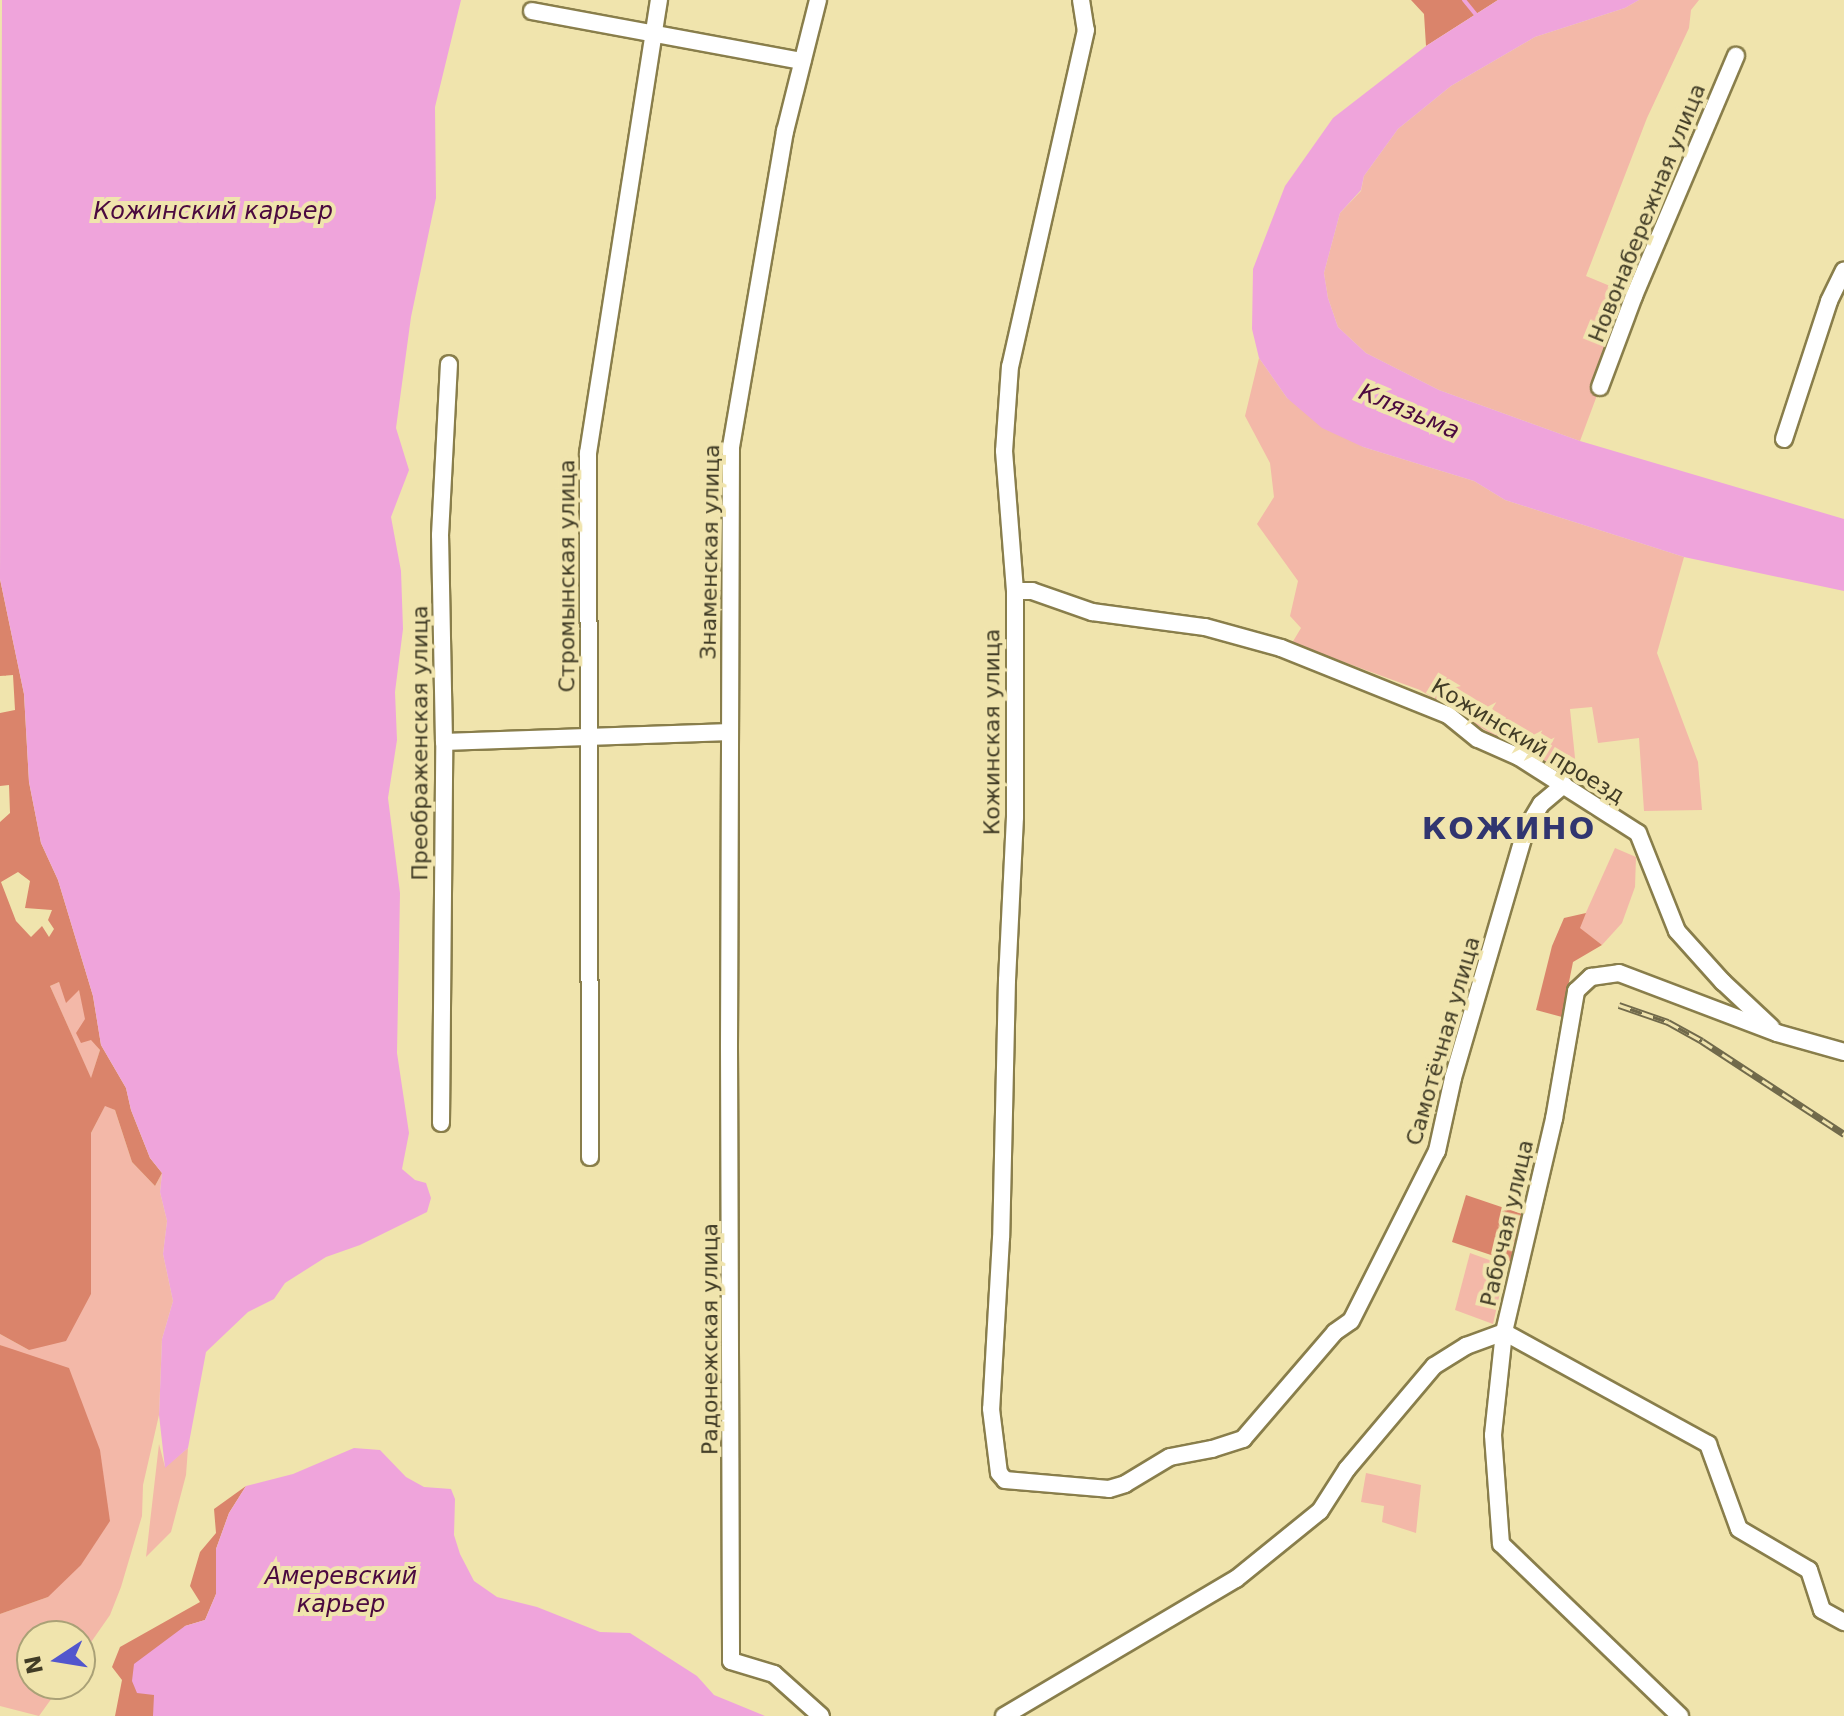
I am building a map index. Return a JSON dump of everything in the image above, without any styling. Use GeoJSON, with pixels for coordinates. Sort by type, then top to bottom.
{"type":"FeatureCollection","features":[{"type":"Feature","properties":{"kind":"street","name":"Стромынская улица"},"geometry":{"type":"LineString","coordinates":[[590,1157],[588,453],[659,0]]}},
{"type":"Feature","properties":{"kind":"street","name":"Знаменская улица"},"geometry":{"type":"LineString","coordinates":[[730,1018],[731,446],[785,131],[818,0]]}},
{"type":"Feature","properties":{"kind":"street","name":"Кожинская улица"},"geometry":{"type":"LineString","coordinates":[[999,1473],[991,1409],[1015,817],[1015,591],[1004,451],[1010,366],[1086,30],[1081,0]]}},
{"type":"Feature","properties":{"kind":"street"},"geometry":{"type":"LineString","coordinates":[[532,11],[802,61]]}},
{"type":"Feature","properties":{"kind":"street","name":"Новонабережная улица"},"geometry":{"type":"LineString","coordinates":[[1600,387],[1634,296],[1736,56]]}},
{"type":"Feature","properties":{"kind":"street"},"geometry":{"type":"LineString","coordinates":[[1784,439],[1829,301],[1844,270]]}},
{"type":"Feature","properties":{"kind":"street","name":"Преображенская улица"},"geometry":{"type":"LineString","coordinates":[[441,1123],[444,742],[440,535],[449,364]]}},
{"type":"Feature","properties":{"kind":"street","name":"Кожинский проезд"},"geometry":{"type":"LineString","coordinates":[[1015,591],[1032,591],[1092,612],[1205,627],[1281,648],[1418,700],[1448,715],[1478,739],[1564,785],[1638,833],[1677,931],[1723,982],[1777,1033]]}},
{"type":"Feature","properties":{"kind":"street"},"geometry":{"type":"LineString","coordinates":[[444,742],[730,732]]}},
{"type":"Feature","properties":{"kind":"street","name":"Самотёчная улица"},"geometry":{"type":"LineString","coordinates":[[999,1473],[1013,1483],[1109,1489],[1125,1484],[1170,1457],[1243,1439],[1335,1332],[1351,1321],[1437,1151],[1453,1078],[1526,829],[1541,804],[1564,785]]}},
{"type":"Feature","properties":{"kind":"street","name":"Рабочая улица"},"geometry":{"type":"LineString","coordinates":[[1844,1052],[1777,1033],[1619,973],[1591,977],[1576,991],[1554,1119],[1504,1332],[1708,1444],[1739,1529],[1809,1570],[1822,1610],[1844,1622]]}},
{"type":"Feature","properties":{"kind":"street","name":"Радонежская улица"},"geometry":{"type":"LineString","coordinates":[[730,1018],[731,1661],[774,1674],[821,1716]]}},
{"type":"Feature","properties":{"kind":"street"},"geometry":{"type":"LineString","coordinates":[[1004,1716],[1236,1579],[1320,1511],[1347,1469],[1434,1366],[1466,1346],[1504,1332],[1493,1435],[1501,1544],[1680,1716]]}},
{"type":"Feature","properties":{"kind":"shaded area"},"geometry":{"type":"Polygon","coordinates":[[[1411,0],[1498,0],[1426,46],[1424,14],[1411,0]]]}},
{"type":"Feature","properties":{"kind":"shaded area"},"geometry":{"type":"Polygon","coordinates":[[[1639,0],[1699,0],[1691,10],[1689,28],[1647,118],[1586,276],[1634,296],[1580,441],[1439,390],[1366,353],[1338,327],[1328,298],[1324,273],[1340,213],[1361,191],[1364,176],[1398,129],[1451,86],[1535,37],[1625,8],[1639,0]]]}},
{"type":"Feature","properties":{"kind":"shaded area"},"geometry":{"type":"Polygon","coordinates":[[[1259,358],[1287,398],[1363,447],[1474,481],[1505,500],[1684,557],[1657,653],[1698,762],[1702,810],[1644,811],[1639,738],[1598,743],[1592,707],[1570,709],[1578,787],[1420,690],[1292,643],[1301,628],[1290,616],[1298,581],[1257,524],[1274,497],[1270,463],[1245,416],[1259,358]]]}},
{"type":"Feature","properties":{"kind":"shaded area"},"geometry":{"type":"Polygon","coordinates":[[[0,579],[24,694],[29,782],[41,843],[58,880],[93,996],[101,1045],[126,1088],[131,1110],[150,1158],[162,1173],[155,1186],[132,1162],[115,1110],[105,1106],[91,1133],[91,1294],[66,1341],[29,1350],[0,1334],[0,822],[10,813],[9,785],[0,786],[0,713],[15,710],[13,675],[0,676],[0,579]],[[18,872],[1,882],[16,921],[31,937],[42,926],[49,937],[54,929],[48,920],[52,910],[25,908],[30,881],[18,872]],[[59,982],[50,986],[91,1078],[100,1050],[91,1040],[81,1043],[76,1033],[85,1019],[79,990],[66,1003],[59,982]]]}},
{"type":"Feature","properties":{"kind":"shaded area"},"geometry":{"type":"Polygon","coordinates":[[[1615,848],[1636,857],[1635,887],[1622,923],[1602,945],[1579,928],[1615,848]]]}},
{"type":"Feature","properties":{"kind":"shaded area"},"geometry":{"type":"Polygon","coordinates":[[[1586,913],[1580,928],[1602,945],[1573,962],[1562,1017],[1536,1010],[1552,946],[1564,918],[1586,913]]]}},
{"type":"Feature","properties":{"kind":"shaded area"},"geometry":{"type":"Polygon","coordinates":[[[59,982],[64,992],[79,989],[91,1039],[100,1050],[91,1079],[50,986],[59,982]]]}},
{"type":"Feature","properties":{"kind":"shaded area"},"geometry":{"type":"Polygon","coordinates":[[[105,1105],[115,1110],[132,1162],[155,1186],[162,1173],[160,1192],[167,1221],[163,1254],[173,1301],[162,1339],[159,1415],[143,1485],[142,1516],[110,1615],[96,1635],[96,1620],[16,1620],[16,1700],[50,1700],[39,1716],[0,1706],[0,1614],[48,1597],[24,1355],[0,1345],[0,1334],[29,1350],[91,1294],[91,1133],[105,1105]]]}},
{"type":"Feature","properties":{"kind":"shaded area"},"geometry":{"type":"Polygon","coordinates":[[[1466,1195],[1522,1214],[1512,1262],[1452,1242],[1466,1195]]]}},
{"type":"Feature","properties":{"kind":"shaded area"},"geometry":{"type":"Polygon","coordinates":[[[1470,1253],[1506,1266],[1493,1324],[1455,1310],[1470,1253]]]}},
{"type":"Feature","properties":{"kind":"shaded area"},"geometry":{"type":"Polygon","coordinates":[[[0,1345],[69,1368],[100,1450],[110,1521],[81,1565],[48,1597],[0,1614],[0,1345]]]}},
{"type":"Feature","properties":{"kind":"shaded area"},"geometry":{"type":"Polygon","coordinates":[[[159,1444],[165,1467],[188,1448],[186,1475],[171,1532],[146,1557],[159,1444]]]}},
{"type":"Feature","properties":{"kind":"shaded area"},"geometry":{"type":"Polygon","coordinates":[[[1366,1473],[1421,1485],[1416,1533],[1382,1522],[1384,1506],[1361,1502],[1366,1473]]]}},
{"type":"Feature","properties":{"kind":"shaded area"},"geometry":{"type":"Polygon","coordinates":[[[246,1486],[229,1513],[216,1549],[216,1594],[205,1620],[185,1626],[154,1695],[156,1713],[153,1716],[115,1716],[122,1680],[112,1667],[120,1647],[200,1602],[190,1586],[200,1552],[216,1533],[214,1509],[246,1486]]]}},
{"type":"Feature","properties":{"kind":"water","name":"Кожинский карьер"},"geometry":{"type":"Polygon","coordinates":[[[2,0],[461,0],[435,107],[436,198],[411,317],[396,428],[409,470],[391,517],[401,571],[403,629],[395,692],[397,740],[388,798],[400,893],[397,1053],[409,1133],[402,1169],[415,1180],[426,1183],[431,1198],[427,1212],[360,1245],[326,1257],[285,1283],[274,1299],[248,1312],[206,1352],[188,1448],[165,1468],[159,1415],[162,1339],[173,1301],[163,1254],[167,1221],[160,1192],[162,1173],[150,1158],[131,1110],[126,1088],[101,1045],[93,996],[58,880],[41,843],[29,782],[24,694],[0,579],[2,0]]]}},
{"type":"Feature","properties":{"kind":"water","name":"Клязьма"},"geometry":{"type":"Polygon","coordinates":[[[1498,0],[1639,0],[1625,8],[1535,37],[1451,86],[1398,129],[1364,176],[1361,190],[1340,213],[1324,273],[1328,298],[1338,327],[1366,353],[1439,390],[1580,441],[1844,519],[1844,591],[1684,557],[1505,500],[1474,481],[1363,447],[1322,428],[1287,398],[1259,358],[1252,329],[1253,269],[1285,186],[1333,118],[1426,46],[1498,0]]]}},
{"type":"Feature","properties":{"kind":"water","name":"Амеревский карьер"},"geometry":{"type":"Polygon","coordinates":[[[354,1448],[380,1450],[406,1477],[424,1487],[451,1489],[455,1499],[454,1535],[460,1554],[474,1581],[497,1597],[537,1607],[600,1632],[630,1633],[697,1676],[714,1695],[765,1716],[153,1716],[154,1695],[137,1693],[132,1681],[134,1664],[185,1626],[205,1620],[216,1594],[216,1549],[229,1513],[246,1486],[293,1474],[354,1448]]]}},
{"type":"Feature","properties":{"kind":"waterway"},"geometry":{"type":"LineString","coordinates":[[1464,0],[1478,17]]}},
{"type":"Feature","properties":{"kind":"railway"},"geometry":{"type":"LineString","coordinates":[[1619,1005],[1668,1022],[1702,1041],[1844,1134]]}},
{"type":"Feature","properties":{"kind":"district","name":"КОЖИНО"},"geometry":{"type":"Point","coordinates":[1509,829]}}]}
